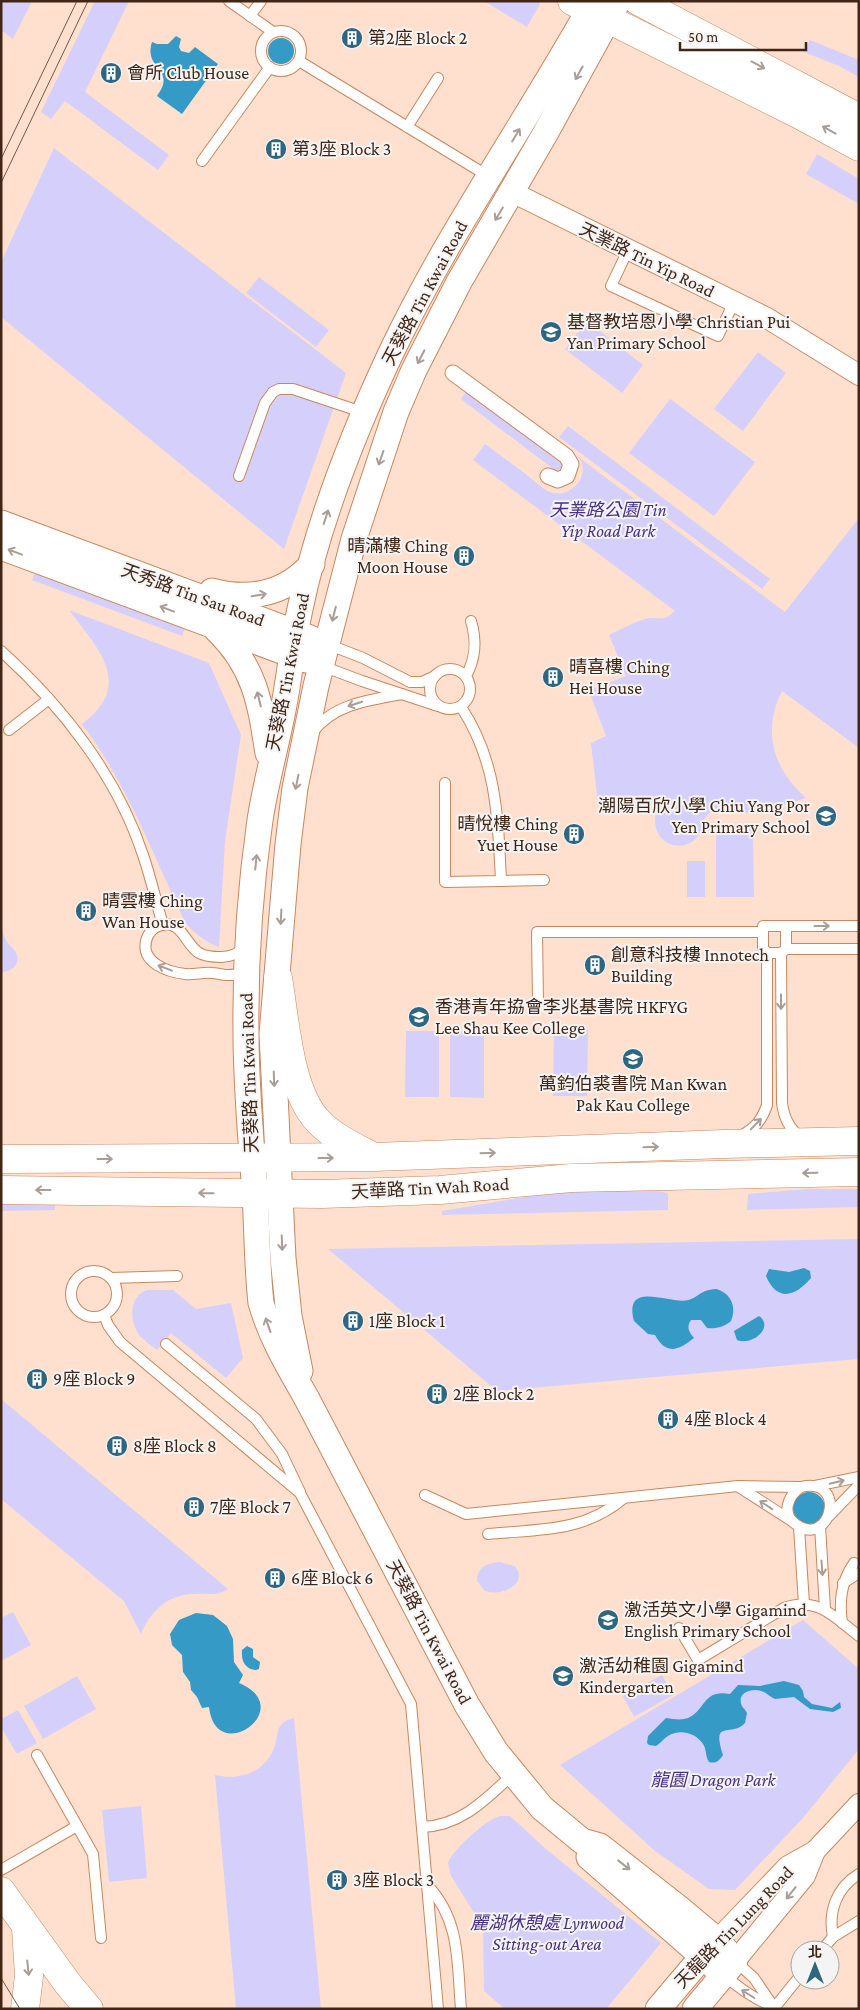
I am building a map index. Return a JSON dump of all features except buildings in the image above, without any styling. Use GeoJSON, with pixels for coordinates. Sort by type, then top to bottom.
{"type":"FeatureCollection","features":[{"type":"Feature","properties":{"kind":"main road"},"geometry":{"type":"LineString","coordinates":[[638,1],[859,118]]}},
{"type":"Feature","properties":{"kind":"main road"},"geometry":{"type":"LineString","coordinates":[[597,11],[715,87],[798,114],[859,147]]}},
{"type":"Feature","properties":{"kind":"main road"},"geometry":{"type":"LineString","coordinates":[[278,978],[298,1089],[318,1120],[328,1130],[374,1157]]}},
{"type":"Feature","properties":{"kind":"main road","name":"天華路 Tin Wah Road"},"geometry":{"type":"LineString","coordinates":[[1,1159],[374,1157],[859,1141]]}},
{"type":"Feature","properties":{"kind":"main road","name":"天華路 Tin Wah Road"},"geometry":{"type":"LineString","coordinates":[[1,1190],[267,1194],[440,1190],[571,1178],[859,1172]]}},
{"type":"Feature","properties":{"kind":"main road"},"geometry":{"type":"LineString","coordinates":[[1,1892],[68,1984],[89,2009]]}},
{"type":"Feature","properties":{"kind":"main road"},"geometry":{"type":"LineString","coordinates":[[25,2009],[29,1976],[26,1928]]}},
{"type":"Feature","properties":{"kind":"street","name":"天葵路 Tin Kwai Road"},"geometry":{"type":"LineString","coordinates":[[597,11],[562,60],[458,228],[412,312],[365,413],[330,506],[312,564],[293,644],[284,707],[270,764],[257,848],[249,945],[246,1044],[264,1158],[267,1194],[261,1303],[269,1330],[467,1705],[491,1744],[542,1808],[582,1841],[600,1846],[730,1968]]}},
{"type":"Feature","properties":{"kind":"street","name":"天葵路 Tin Kwai Road"},"geometry":{"type":"LineString","coordinates":[[264,1158],[285,868],[295,788],[324,655],[354,538],[396,412],[414,370],[459,282],[512,192],[597,11]]}},
{"type":"Feature","properties":{"kind":"street","name":"天業路 Tin Yip Road"},"geometry":{"type":"LineString","coordinates":[[512,192],[734,302],[800,337],[859,376]]}},
{"type":"Feature","properties":{"kind":"street"},"geometry":{"type":"LineString","coordinates":[[453,373],[570,460],[571,469],[565,478],[554,480],[548,476]]}},
{"type":"Feature","properties":{"kind":"street","name":"天秀路 Tin Sau Road"},"geometry":{"type":"LineString","coordinates":[[1,523],[127,570],[293,644],[324,655]]}},
{"type":"Feature","properties":{"kind":"street","name":"天秀路 Tin Sau Road"},"geometry":{"type":"LineString","coordinates":[[1,547],[213,626],[293,644]]}},
{"type":"Feature","properties":{"kind":"street"},"geometry":{"type":"LineString","coordinates":[[127,570],[179,579],[213,592],[240,596],[266,594],[280,588],[296,579],[312,564]]}},
{"type":"Feature","properties":{"kind":"street"},"geometry":{"type":"LineString","coordinates":[[213,626],[231,644],[254,682],[261,709],[270,764]]}},
{"type":"Feature","properties":{"kind":"street","name":"天龍路 Tin Lung Road"},"geometry":{"type":"LineString","coordinates":[[660,2006],[710,1948],[788,1866],[815,1851],[859,1804]]}},
{"type":"Feature","properties":{"kind":"street","name":"天葵路 Tin Kwai Road"},"geometry":{"type":"LineString","coordinates":[[582,1841],[589,1858],[671,1928],[710,1948]]}},
{"type":"Feature","properties":{"kind":"street","name":"天龍路 Tin Lung Road"},"geometry":{"type":"LineString","coordinates":[[695,2009],[805,1876],[815,1851]]}},
{"type":"Feature","properties":{"kind":"street"},"geometry":{"type":"LineString","coordinates":[[660,2006],[675,1970],[676,1945],[671,1928]]}},
{"type":"Feature","properties":{"kind":"lane"},"geometry":{"type":"LineString","coordinates":[[229,1],[273,32]]}},
{"type":"Feature","properties":{"kind":"lane"},"geometry":{"type":"LineString","coordinates":[[250,16],[261,1]]}},
{"type":"Feature","properties":{"kind":"lane"},"geometry":{"type":"LineString","coordinates":[[285,31],[296,37],[302,48],[299,61],[289,69],[276,70],[270,68],[265,62],[261,49],[267,36],[273,32],[285,31]]}},
{"type":"Feature","properties":{"kind":"lane"},"geometry":{"type":"LineString","coordinates":[[299,61],[490,177]]}},
{"type":"Feature","properties":{"kind":"lane"},"geometry":{"type":"LineString","coordinates":[[202,162],[270,68]]}},
{"type":"Feature","properties":{"kind":"lane"},"geometry":{"type":"LineString","coordinates":[[407,127],[438,78]]}},
{"type":"Feature","properties":{"kind":"lane"},"geometry":{"type":"LineString","coordinates":[[628,250],[611,286],[718,336],[734,302]]}},
{"type":"Feature","properties":{"kind":"lane"},"geometry":{"type":"LineString","coordinates":[[239,476],[264,403],[268,397],[279,389],[293,388],[365,413]]}},
{"type":"Feature","properties":{"kind":"lane"},"geometry":{"type":"LineString","coordinates":[[466,676],[474,658],[475,649],[474,630],[471,621]]}},
{"type":"Feature","properties":{"kind":"lane"},"geometry":{"type":"LineString","coordinates":[[1,651],[49,699],[82,740],[116,796],[143,855],[163,925]]}},
{"type":"Feature","properties":{"kind":"lane","name":"天秀路 Tin Sau Road"},"geometry":{"type":"LineString","coordinates":[[324,655],[363,658],[410,682],[422,682],[435,676]]}},
{"type":"Feature","properties":{"kind":"lane","name":"天秀路 Tin Sau Road"},"geometry":{"type":"LineString","coordinates":[[324,655],[405,695],[440,706]]}},
{"type":"Feature","properties":{"kind":"lane"},"geometry":{"type":"LineString","coordinates":[[447,669],[461,671],[466,676],[471,689],[470,696],[461,706],[454,709],[440,706],[431,696],[430,689],[435,676],[447,669]]}},
{"type":"Feature","properties":{"kind":"lane"},"geometry":{"type":"LineString","coordinates":[[304,744],[314,730],[335,712],[359,702],[405,695]]}},
{"type":"Feature","properties":{"kind":"lane"},"geometry":{"type":"LineString","coordinates":[[9,730],[49,699]]}},
{"type":"Feature","properties":{"kind":"lane"},"geometry":{"type":"LineString","coordinates":[[461,706],[478,735],[491,773],[498,821],[501,881]]}},
{"type":"Feature","properties":{"kind":"lane"},"geometry":{"type":"LineString","coordinates":[[445,783],[445,882],[544,880]]}},
{"type":"Feature","properties":{"kind":"lane"},"geometry":{"type":"LineString","coordinates":[[247,974],[186,974],[156,964],[146,953],[146,939],[150,932],[163,925],[177,927],[200,954],[215,957],[232,956],[241,952],[249,945]]}},
{"type":"Feature","properties":{"kind":"lane"},"geometry":{"type":"LineString","coordinates":[[724,1144],[746,1133],[761,1120],[767,1105],[767,953],[762,948],[762,926],[859,926]]}},
{"type":"Feature","properties":{"kind":"lane"},"geometry":{"type":"LineString","coordinates":[[786,926],[781,1089],[785,1120],[795,1133],[810,1142]]}},
{"type":"Feature","properties":{"kind":"lane"},"geometry":{"type":"LineString","coordinates":[[538,1002],[537,932],[762,932]]}},
{"type":"Feature","properties":{"kind":"lane"},"geometry":{"type":"LineString","coordinates":[[767,953],[859,949]]}},
{"type":"Feature","properties":{"kind":"lane"},"geometry":{"type":"LineString","coordinates":[[768,1089],[781,1089]]}},
{"type":"Feature","properties":{"kind":"lane"},"geometry":{"type":"LineString","coordinates":[[111,1278],[117,1291],[117,1298],[110,1311],[104,1315],[90,1317],[82,1314],[73,1304],[71,1289],[78,1277],[84,1273],[99,1271],[111,1278],[177,1276]]}},
{"type":"Feature","properties":{"kind":"lane"},"geometry":{"type":"LineString","coordinates":[[104,1315],[108,1325],[120,1342],[300,1493]]}},
{"type":"Feature","properties":{"kind":"lane"},"geometry":{"type":"LineString","coordinates":[[166,1344],[256,1420],[282,1454],[300,1493],[411,1704],[438,2009]]}},
{"type":"Feature","properties":{"kind":"lane"},"geometry":{"type":"LineString","coordinates":[[425,1495],[466,1514],[738,1486],[815,1486],[859,1477]]}},
{"type":"Feature","properties":{"kind":"lane"},"geometry":{"type":"LineString","coordinates":[[738,1486],[797,1525],[813,1529],[820,1526],[859,1485]]}},
{"type":"Feature","properties":{"kind":"lane"},"geometry":{"type":"LineString","coordinates":[[815,1486],[827,1495],[831,1509],[829,1516]]}},
{"type":"Feature","properties":{"kind":"lane"},"geometry":{"type":"LineString","coordinates":[[800,1487],[794,1491],[788,1503],[790,1517],[797,1525],[804,1604]]}},
{"type":"Feature","properties":{"kind":"lane"},"geometry":{"type":"LineString","coordinates":[[488,1534],[565,1527],[580,1523],[605,1512],[624,1498]]}},
{"type":"Feature","properties":{"kind":"lane"},"geometry":{"type":"LineString","coordinates":[[820,1526],[825,1609]]}},
{"type":"Feature","properties":{"kind":"lane"},"geometry":{"type":"LineString","coordinates":[[842,1623],[840,1596],[844,1583],[856,1568]]}},
{"type":"Feature","properties":{"kind":"lane"},"geometry":{"type":"LineString","coordinates":[[679,1628],[698,1660],[784,1608],[804,1604],[825,1609],[859,1636]]}},
{"type":"Feature","properties":{"kind":"lane"},"geometry":{"type":"LineString","coordinates":[[37,1755],[93,1854],[101,1938]]}},
{"type":"Feature","properties":{"kind":"lane"},"geometry":{"type":"LineString","coordinates":[[422,1827],[445,1824],[466,1814],[513,1774]]}},
{"type":"Feature","properties":{"kind":"lane"},"geometry":{"type":"LineString","coordinates":[[1,1870],[78,1826]]}},
{"type":"Feature","properties":{"kind":"lane"},"geometry":{"type":"LineString","coordinates":[[833,1937],[831,1927],[833,1905],[844,1886],[859,1874]]}},
{"type":"Feature","properties":{"kind":"lane"},"geometry":{"type":"LineString","coordinates":[[427,1885],[442,1902],[452,1926],[461,2009]]}},
{"type":"Feature","properties":{"kind":"lane"},"geometry":{"type":"LineString","coordinates":[[830,1940],[859,1921]]}},
{"type":"Feature","properties":{"kind":"lane"},"geometry":{"type":"LineString","coordinates":[[730,1968],[754,1978],[775,2008]]}},
{"type":"Feature","properties":{"kind":"lane"},"geometry":{"type":"LineString","coordinates":[[730,1968],[742,1991],[762,2003],[775,2008]]}},
{"type":"Feature","properties":{"kind":"lane"},"geometry":{"type":"LineString","coordinates":[[775,2008],[790,1989]]}},
{"type":"Feature","properties":{"kind":"green space"},"geometry":{"type":"Polygon","coordinates":[[[1,1],[32,1],[13,39],[1,30],[1,1]]]}},
{"type":"Feature","properties":{"kind":"green space"},"geometry":{"type":"Polygon","coordinates":[[[95,1],[129,1],[85,92],[169,155],[158,170],[65,101],[51,119],[41,112],[95,1]]]}},
{"type":"Feature","properties":{"kind":"green space"},"geometry":{"type":"Polygon","coordinates":[[[484,1],[537,1],[540,4],[527,27],[484,1]]]}},
{"type":"Feature","properties":{"kind":"green space"},"geometry":{"type":"Polygon","coordinates":[[[810,40],[859,60],[859,77],[839,66],[804,52],[810,40]]]}},
{"type":"Feature","properties":{"kind":"green space"},"geometry":{"type":"Polygon","coordinates":[[[54,148],[346,373],[284,549],[1,317],[1,262],[54,148]]]}},
{"type":"Feature","properties":{"kind":"green space"},"geometry":{"type":"Polygon","coordinates":[[[817,154],[859,179],[859,204],[806,174],[817,154]]]}},
{"type":"Feature","properties":{"kind":"green space"},"geometry":{"type":"Polygon","coordinates":[[[259,277],[329,330],[316,347],[246,293],[259,277]]]}},
{"type":"Feature","properties":{"kind":"green space"},"geometry":{"type":"Polygon","coordinates":[[[587,321],[643,365],[622,393],[565,349],[587,321]]]}},
{"type":"Feature","properties":{"kind":"green space"},"geometry":{"type":"Polygon","coordinates":[[[758,352],[786,373],[743,431],[714,409],[758,352]]]}},
{"type":"Feature","properties":{"kind":"green space"},"geometry":{"type":"Polygon","coordinates":[[[466,392],[561,462],[562,469],[556,471],[461,399],[466,392]]]}},
{"type":"Feature","properties":{"kind":"green space"},"geometry":{"type":"Polygon","coordinates":[[[670,399],[755,462],[714,516],[629,453],[670,399]]]}},
{"type":"Feature","properties":{"kind":"green space"},"geometry":{"type":"Polygon","coordinates":[[[568,426],[770,579],[762,589],[559,437],[568,426]]]}},
{"type":"Feature","properties":{"kind":"green space","name":"天業路公園 Tin Yip Road Park"},"geometry":{"type":"Polygon","coordinates":[[[485,444],[550,492],[565,492],[578,483],[583,470],[582,462],[577,456],[785,612],[859,518],[859,748],[782,691],[773,721],[774,749],[786,775],[806,798],[756,813],[716,810],[704,819],[700,832],[693,841],[684,845],[674,845],[665,841],[658,834],[655,823],[657,809],[645,797],[598,804],[591,743],[606,736],[589,691],[626,676],[609,635],[650,618],[666,618],[675,611],[473,460],[485,444]]]}},
{"type":"Feature","properties":{"kind":"green space"},"geometry":{"type":"Polygon","coordinates":[[[35,572],[185,628],[182,636],[32,580],[35,572]]]}},
{"type":"Feature","properties":{"kind":"green space"},"geometry":{"type":"Polygon","coordinates":[[[69,610],[209,663],[241,735],[225,841],[219,947],[200,937],[185,922],[139,821],[113,771],[82,724],[98,709],[106,695],[109,681],[100,653],[69,610]]]}},
{"type":"Feature","properties":{"kind":"green space"},"geometry":{"type":"Polygon","coordinates":[[[716,827],[753,827],[754,897],[716,897],[716,827]]]}},
{"type":"Feature","properties":{"kind":"green space"},"geometry":{"type":"Polygon","coordinates":[[[687,861],[705,861],[705,897],[687,897],[687,861]]]}},
{"type":"Feature","properties":{"kind":"green space"},"geometry":{"type":"Polygon","coordinates":[[[1,924],[5,938],[15,951],[17,957],[14,967],[5,972],[1,972],[1,924]]]}},
{"type":"Feature","properties":{"kind":"green space"},"geometry":{"type":"Polygon","coordinates":[[[554,1030],[588,1030],[587,1096],[553,1096],[554,1030]]]}},
{"type":"Feature","properties":{"kind":"green space"},"geometry":{"type":"Polygon","coordinates":[[[406,1031],[439,1031],[439,1097],[405,1097],[406,1031]]]}},
{"type":"Feature","properties":{"kind":"green space"},"geometry":{"type":"Polygon","coordinates":[[[450,1031],[484,1031],[484,1098],[450,1097],[450,1031]]]}},
{"type":"Feature","properties":{"kind":"green space"},"geometry":{"type":"Polygon","coordinates":[[[634,1187],[668,1193],[668,1210],[442,1215],[442,1211],[577,1188],[634,1187]]]}},
{"type":"Feature","properties":{"kind":"green space"},"geometry":{"type":"Polygon","coordinates":[[[809,1189],[859,1189],[859,1207],[747,1210],[748,1194],[809,1189]]]}},
{"type":"Feature","properties":{"kind":"green space"},"geometry":{"type":"Polygon","coordinates":[[[1,1204],[55,1204],[55,1210],[1,1211],[1,1204]]]}},
{"type":"Feature","properties":{"kind":"green space"},"geometry":{"type":"Polygon","coordinates":[[[859,1239],[859,1359],[497,1391],[328,1249],[859,1239]]]}},
{"type":"Feature","properties":{"kind":"green space"},"geometry":{"type":"Polygon","coordinates":[[[147,1290],[173,1290],[196,1309],[231,1303],[243,1358],[226,1378],[171,1333],[157,1350],[141,1337],[134,1325],[132,1311],[136,1298],[147,1290]]]}},
{"type":"Feature","properties":{"kind":"green space"},"geometry":{"type":"Polygon","coordinates":[[[1,1399],[228,1589],[216,1594],[176,1597],[155,1611],[141,1634],[124,1601],[1,1499],[1,1399]]]}},
{"type":"Feature","properties":{"kind":"green space"},"geometry":{"type":"Polygon","coordinates":[[[500,1562],[515,1566],[519,1573],[518,1581],[512,1587],[503,1591],[494,1593],[485,1591],[477,1581],[479,1572],[491,1563],[500,1562]]]}},
{"type":"Feature","properties":{"kind":"green space"},"geometry":{"type":"Polygon","coordinates":[[[13,1612],[31,1645],[1,1661],[1,1618],[13,1612]]]}},
{"type":"Feature","properties":{"kind":"green space","name":"龍園 Dragon Park"},"geometry":{"type":"Polygon","coordinates":[[[803,1620],[859,1669],[859,1749],[803,1818],[735,1890],[709,1889],[655,1851],[560,1765],[803,1620]]]}},
{"type":"Feature","properties":{"kind":"green space"},"geometry":{"type":"Polygon","coordinates":[[[662,1675],[673,1695],[634,1717],[623,1696],[662,1675]]]}},
{"type":"Feature","properties":{"kind":"green space"},"geometry":{"type":"Polygon","coordinates":[[[77,1676],[96,1709],[43,1739],[24,1706],[77,1676]]]}},
{"type":"Feature","properties":{"kind":"green space"},"geometry":{"type":"Polygon","coordinates":[[[18,1710],[37,1743],[17,1754],[1,1727],[1,1719],[18,1710]]]}},
{"type":"Feature","properties":{"kind":"green space"},"geometry":{"type":"Polygon","coordinates":[[[294,1718],[321,2009],[236,2009],[215,1775],[234,1777],[259,1768],[271,1754],[280,1726],[287,1720],[294,1718]]]}},
{"type":"Feature","properties":{"kind":"green space"},"geometry":{"type":"Polygon","coordinates":[[[141,1806],[147,1878],[109,1882],[102,1810],[141,1806]]]}},
{"type":"Feature","properties":{"kind":"green space","name":"麗湖休憩處 Lynwood Sitting-out Area"},"geometry":{"type":"Polygon","coordinates":[[[510,1816],[546,1849],[661,1943],[606,2009],[505,2009],[484,1991],[483,1927],[451,1876],[448,1863],[456,1851],[471,1836],[494,1818],[510,1816]]]}},
{"type":"Feature","properties":{"kind":"water"},"geometry":{"type":"Polygon","coordinates":[[[176,36],[181,39],[179,47],[181,51],[189,53],[195,47],[218,64],[182,114],[157,96],[164,80],[150,51],[152,42],[168,44],[176,36]]]}},
{"type":"Feature","properties":{"kind":"water"},"geometry":{"type":"Polygon","coordinates":[[[281,38],[290,42],[294,51],[290,60],[281,64],[272,60],[268,51],[272,42],[281,38]]]}},
{"type":"Feature","properties":{"kind":"water"},"geometry":{"type":"Polygon","coordinates":[[[804,1268],[810,1271],[811,1278],[793,1293],[781,1293],[775,1290],[766,1276],[769,1269],[789,1272],[804,1268]]]}},
{"type":"Feature","properties":{"kind":"water"},"geometry":{"type":"Polygon","coordinates":[[[716,1289],[726,1294],[731,1301],[733,1316],[731,1321],[717,1328],[707,1328],[701,1320],[691,1320],[689,1329],[694,1338],[678,1348],[673,1349],[663,1346],[655,1335],[648,1334],[634,1321],[632,1308],[635,1301],[642,1297],[680,1301],[688,1300],[703,1292],[716,1289]]]}},
{"type":"Feature","properties":{"kind":"water"},"geometry":{"type":"Polygon","coordinates":[[[759,1316],[764,1326],[759,1335],[749,1340],[737,1340],[734,1331],[759,1316]]]}},
{"type":"Feature","properties":{"kind":"water"},"geometry":{"type":"Polygon","coordinates":[[[809,1492],[820,1497],[825,1508],[820,1519],[809,1524],[798,1519],[793,1508],[798,1497],[809,1492]]]}},
{"type":"Feature","properties":{"kind":"water"},"geometry":{"type":"Polygon","coordinates":[[[196,1613],[213,1615],[227,1626],[233,1639],[234,1662],[243,1675],[239,1683],[255,1694],[261,1706],[258,1718],[249,1727],[237,1733],[225,1732],[215,1725],[209,1707],[202,1708],[191,1690],[190,1682],[183,1672],[182,1655],[172,1645],[170,1634],[179,1620],[196,1613]]]}},
{"type":"Feature","properties":{"kind":"water"},"geometry":{"type":"Polygon","coordinates":[[[247,1646],[253,1649],[253,1657],[260,1662],[259,1669],[249,1668],[244,1664],[242,1650],[247,1646]]]}},
{"type":"Feature","properties":{"kind":"water"},"geometry":{"type":"Polygon","coordinates":[[[784,1681],[799,1685],[804,1697],[812,1704],[832,1708],[840,1702],[841,1708],[833,1712],[810,1709],[794,1697],[775,1699],[758,1690],[750,1691],[744,1694],[741,1699],[747,1713],[745,1723],[740,1727],[724,1731],[719,1736],[723,1755],[717,1762],[709,1762],[703,1744],[691,1734],[682,1732],[672,1734],[656,1746],[647,1743],[648,1736],[666,1718],[681,1719],[690,1717],[706,1700],[715,1694],[730,1694],[738,1685],[760,1686],[784,1681]]]}},
{"type":"Feature","properties":{"kind":"tram line"},"geometry":{"type":"LineString","coordinates":[[1,159],[77,1]]}},
{"type":"Feature","properties":{"kind":"tram line"},"geometry":{"type":"LineString","coordinates":[[1,183],[88,1]]}},
{"type":"Feature","properties":{"kind":"tram line"},"geometry":{"type":"LineString","coordinates":[[1,1978],[20,2009]]}},
{"type":"Feature","properties":{"kind":"place","name":"第2座 Block 2"},"geometry":{"type":"Point","coordinates":[352,38]}},
{"type":"Feature","properties":{"kind":"place","name":"會所 Club House"},"geometry":{"type":"Point","coordinates":[111,73]}},
{"type":"Feature","properties":{"kind":"place","name":"第3座 Block 3"},"geometry":{"type":"Point","coordinates":[276,149]}},
{"type":"Feature","properties":{"kind":"place","name":"基督教培恩小學 Christian Pui Yan Primary School"},"geometry":{"type":"Point","coordinates":[551,332]}},
{"type":"Feature","properties":{"kind":"place","name":"晴滿樓 Ching Moon House"},"geometry":{"type":"Point","coordinates":[464,556]}},
{"type":"Feature","properties":{"kind":"place","name":"晴喜樓 Ching Hei House"},"geometry":{"type":"Point","coordinates":[553,677]}},
{"type":"Feature","properties":{"kind":"place","name":"潮陽百欣小學 Chiu Yang Por Yen Primary School"},"geometry":{"type":"Point","coordinates":[826,816]}},
{"type":"Feature","properties":{"kind":"place","name":"晴悅樓 Ching Yuet House"},"geometry":{"type":"Point","coordinates":[574,834]}},
{"type":"Feature","properties":{"kind":"place","name":"晴雲樓 Ching Wan House"},"geometry":{"type":"Point","coordinates":[86,911]}},
{"type":"Feature","properties":{"kind":"place","name":"創意科技樓 Innotech Building"},"geometry":{"type":"Point","coordinates":[595,965]}},
{"type":"Feature","properties":{"kind":"place","name":"香港青年拹會李兆基書院 HKFYG Lee Shau Kee College"},"geometry":{"type":"Point","coordinates":[419,1017]}},
{"type":"Feature","properties":{"kind":"place","name":"萬鈞伯裘書院 Man Kwan Pak Kau College"},"geometry":{"type":"Point","coordinates":[633,1059]}},
{"type":"Feature","properties":{"kind":"place","name":"1座 Block 1"},"geometry":{"type":"Point","coordinates":[353,1321]}},
{"type":"Feature","properties":{"kind":"place","name":"9座 Block 9"},"geometry":{"type":"Point","coordinates":[37,1379]}},
{"type":"Feature","properties":{"kind":"place","name":"2座 Block 2"},"geometry":{"type":"Point","coordinates":[437,1394]}},
{"type":"Feature","properties":{"kind":"place","name":"4座 Block 4"},"geometry":{"type":"Point","coordinates":[668,1419]}},
{"type":"Feature","properties":{"kind":"place","name":"8座 Block 8"},"geometry":{"type":"Point","coordinates":[117,1446]}},
{"type":"Feature","properties":{"kind":"place","name":"7座 Block 7"},"geometry":{"type":"Point","coordinates":[194,1507]}},
{"type":"Feature","properties":{"kind":"place","name":"6座 Block 6"},"geometry":{"type":"Point","coordinates":[275,1578]}},
{"type":"Feature","properties":{"kind":"place","name":"激活英文小學 Gigamind English Primary School"},"geometry":{"type":"Point","coordinates":[608,1620]}},
{"type":"Feature","properties":{"kind":"place","name":"激活幼稚園 Gigamind Kindergarten"},"geometry":{"type":"Point","coordinates":[563,1676]}},
{"type":"Feature","properties":{"kind":"place","name":"3座 Block 3"},"geometry":{"type":"Point","coordinates":[337,1880]}}]}
